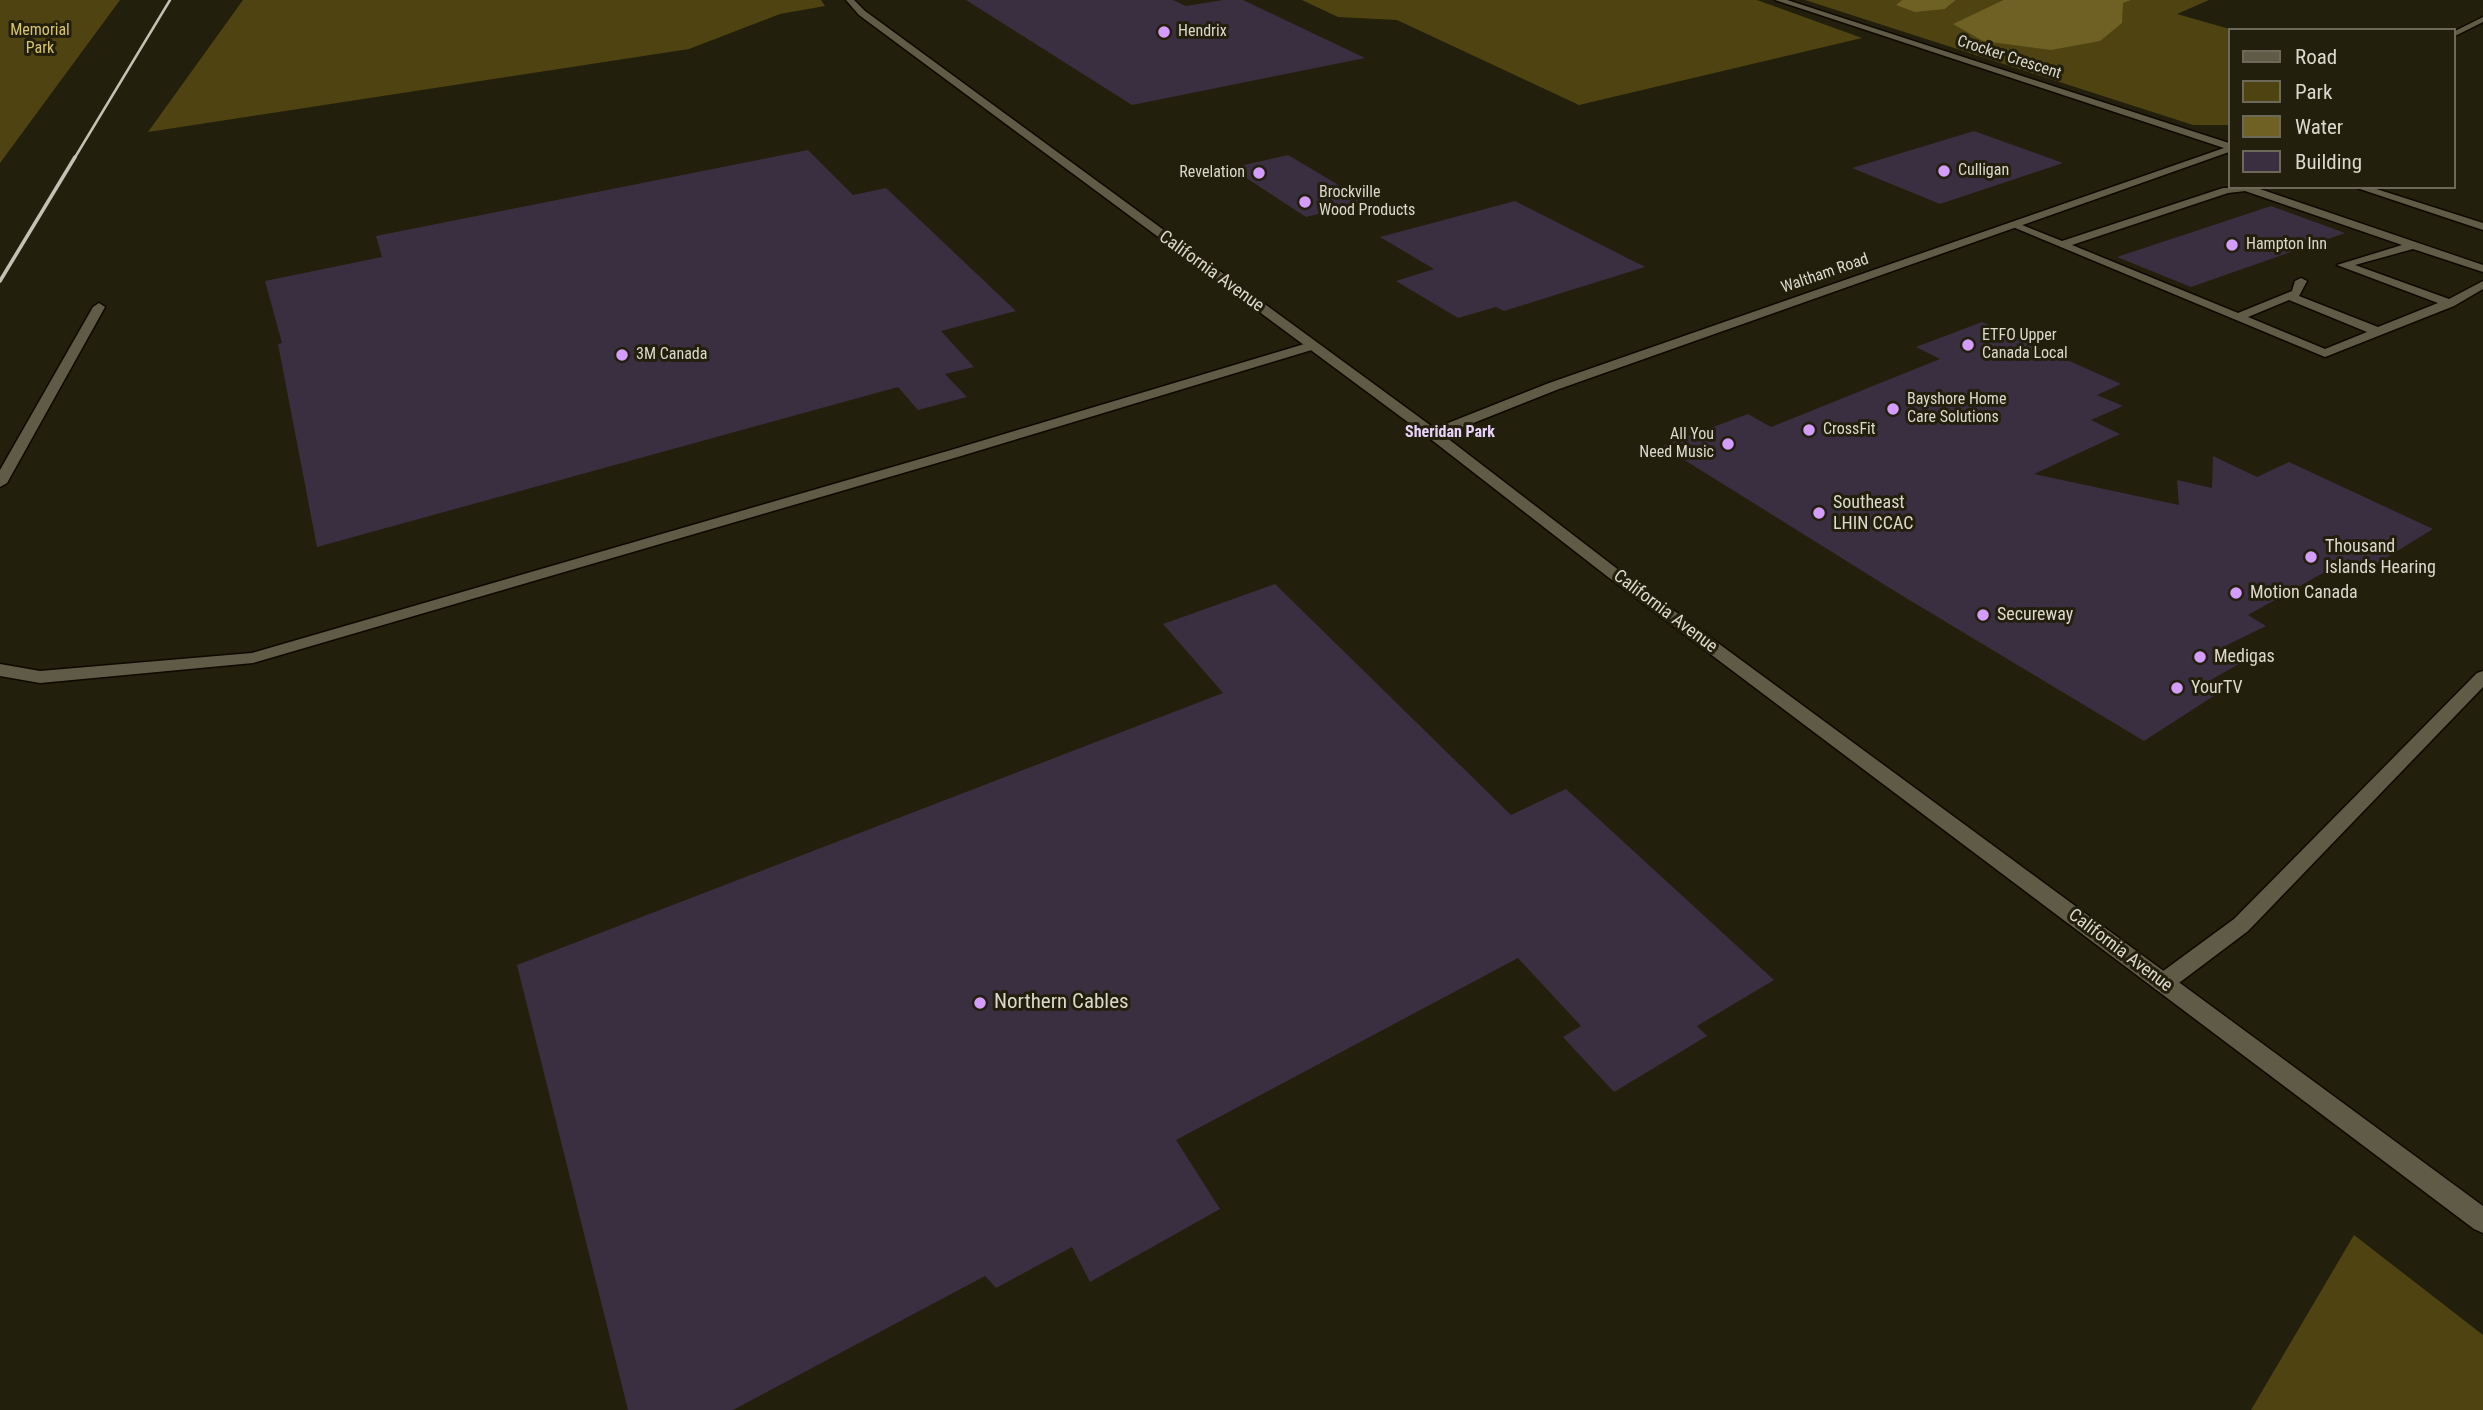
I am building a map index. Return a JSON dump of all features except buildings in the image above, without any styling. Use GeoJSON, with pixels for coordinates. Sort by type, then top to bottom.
{"type":"FeatureCollection","features":[{"type":"Feature","properties":{"kind":"street","name":"California Avenue"},"geometry":{"type":"LineString","coordinates":[[850,0],[862,13],[1433,434],[1614,574],[2483,1221]]}},
{"type":"Feature","properties":{"kind":"street","name":"Crocker Crescent"},"geometry":{"type":"LineString","coordinates":[[1779,0],[2228,147]]}},
{"type":"Feature","properties":{"kind":"street"},"geometry":{"type":"LineString","coordinates":[[2455,34],[2483,19]]}},
{"type":"Feature","properties":{"kind":"street","name":"Waltham Road"},"geometry":{"type":"LineString","coordinates":[[1433,434],[1567,381],[2228,147]]}},
{"type":"Feature","properties":{"kind":"street"},"geometry":{"type":"LineString","coordinates":[[2061,245],[2236,189]]}},
{"type":"Feature","properties":{"kind":"street"},"geometry":{"type":"LineString","coordinates":[[2249,189],[2483,269]]}},
{"type":"Feature","properties":{"kind":"street"},"geometry":{"type":"LineString","coordinates":[[2365,189],[2483,227]]}},
{"type":"Feature","properties":{"kind":"street"},"geometry":{"type":"LineString","coordinates":[[2013,225],[2325,353],[2468,296],[2483,284]]}},
{"type":"Feature","properties":{"kind":"street"},"geometry":{"type":"LineString","coordinates":[[2414,245],[2340,266],[2450,303]]}},
{"type":"Feature","properties":{"kind":"street"},"geometry":{"type":"LineString","coordinates":[[2238,317],[2297,293],[2301,281]]}},
{"type":"Feature","properties":{"kind":"street"},"geometry":{"type":"LineString","coordinates":[[2288,296],[2379,332]]}},
{"type":"Feature","properties":{"kind":"street"},"geometry":{"type":"LineString","coordinates":[[0,483],[99,307]]}},
{"type":"Feature","properties":{"kind":"street"},"geometry":{"type":"LineString","coordinates":[[0,670],[40,677],[253,658],[956,453],[1311,346]]}},
{"type":"Feature","properties":{"kind":"street"},"geometry":{"type":"LineString","coordinates":[[2163,983],[2241,925],[2483,677]]}},
{"type":"Feature","properties":{"kind":"green space","name":"Memorial Park"},"geometry":{"type":"Polygon","coordinates":[[[0,0],[120,0],[0,163],[0,0]]]}},
{"type":"Feature","properties":{"kind":"green space"},"geometry":{"type":"Polygon","coordinates":[[[243,0],[821,0],[825,6],[780,14],[689,49],[148,132],[243,0]]]}},
{"type":"Feature","properties":{"kind":"green space"},"geometry":{"type":"Polygon","coordinates":[[[1302,0],[1757,0],[1862,38],[1579,105],[1397,20],[1338,17],[1302,0]]]}},
{"type":"Feature","properties":{"kind":"green space"},"geometry":{"type":"Polygon","coordinates":[[[1805,0],[1902,0],[1897,5],[1945,9],[1956,0],[2003,0],[1954,24],[2132,0],[2209,0],[2177,14],[2228,29],[2228,125],[2193,125],[1805,0]]]}},
{"type":"Feature","properties":{"kind":"green space"},"geometry":{"type":"Polygon","coordinates":[[[2354,1235],[2483,1335],[2483,1410],[2251,1410],[2354,1235]]]}},
{"type":"Feature","properties":{"kind":"water"},"geometry":{"type":"Polygon","coordinates":[[[1902,0],[1956,0],[1945,9],[1915,12],[1896,5],[1902,0]]]}},
{"type":"Feature","properties":{"kind":"water"},"geometry":{"type":"Polygon","coordinates":[[[2003,0],[2132,0],[2123,3],[2122,23],[2100,41],[2051,50],[1983,41],[1953,24],[2003,0]]]}},
{"type":"Feature","properties":{"kind":"railway"},"geometry":{"type":"LineString","coordinates":[[74,159],[170,0]]}},
{"type":"Feature","properties":{"kind":"railway"},"geometry":{"type":"LineString","coordinates":[[0,281],[75,157]]}},
{"type":"Feature","properties":{"kind":"place","name":"Hendrix"},"geometry":{"type":"Point","coordinates":[1164,32]}},
{"type":"Feature","properties":{"kind":"place","name":"Culligan"},"geometry":{"type":"Point","coordinates":[1944,171]}},
{"type":"Feature","properties":{"kind":"place","name":"Revelation"},"geometry":{"type":"Point","coordinates":[1259,173]}},
{"type":"Feature","properties":{"kind":"place","name":"Brockville Wood Products"},"geometry":{"type":"Point","coordinates":[1305,202]}},
{"type":"Feature","properties":{"kind":"place","name":"Hampton Inn"},"geometry":{"type":"Point","coordinates":[2232,245]}},
{"type":"Feature","properties":{"kind":"place","name":"ETFO Upper Canada Local"},"geometry":{"type":"Point","coordinates":[1968,345]}},
{"type":"Feature","properties":{"kind":"place","name":"3M Canada"},"geometry":{"type":"Point","coordinates":[622,355]}},
{"type":"Feature","properties":{"kind":"place","name":"Bayshore Home Care Solutions"},"geometry":{"type":"Point","coordinates":[1893,409]}},
{"type":"Feature","properties":{"kind":"place","name":"CrossFit"},"geometry":{"type":"Point","coordinates":[1809,430]}},
{"type":"Feature","properties":{"kind":"place","name":"All You Need Music"},"geometry":{"type":"Point","coordinates":[1728,444]}},
{"type":"Feature","properties":{"kind":"place","name":"Southeast LHIN CCAC"},"geometry":{"type":"Point","coordinates":[1819,513]}},
{"type":"Feature","properties":{"kind":"place","name":"Thousand Islands Hearing"},"geometry":{"type":"Point","coordinates":[2311,557]}},
{"type":"Feature","properties":{"kind":"place","name":"Motion Canada"},"geometry":{"type":"Point","coordinates":[2236,593]}},
{"type":"Feature","properties":{"kind":"place","name":"Secureway"},"geometry":{"type":"Point","coordinates":[1983,615]}},
{"type":"Feature","properties":{"kind":"place","name":"Medigas"},"geometry":{"type":"Point","coordinates":[2200,657]}},
{"type":"Feature","properties":{"kind":"place","name":"YourTV"},"geometry":{"type":"Point","coordinates":[2177,688]}},
{"type":"Feature","properties":{"kind":"place","name":"Northern Cables"},"geometry":{"type":"Point","coordinates":[980,1003]}},
{"type":"Feature","properties":{"kind":"district","name":"Sheridan Park"},"geometry":{"type":"Point","coordinates":[1450,433]}}]}
